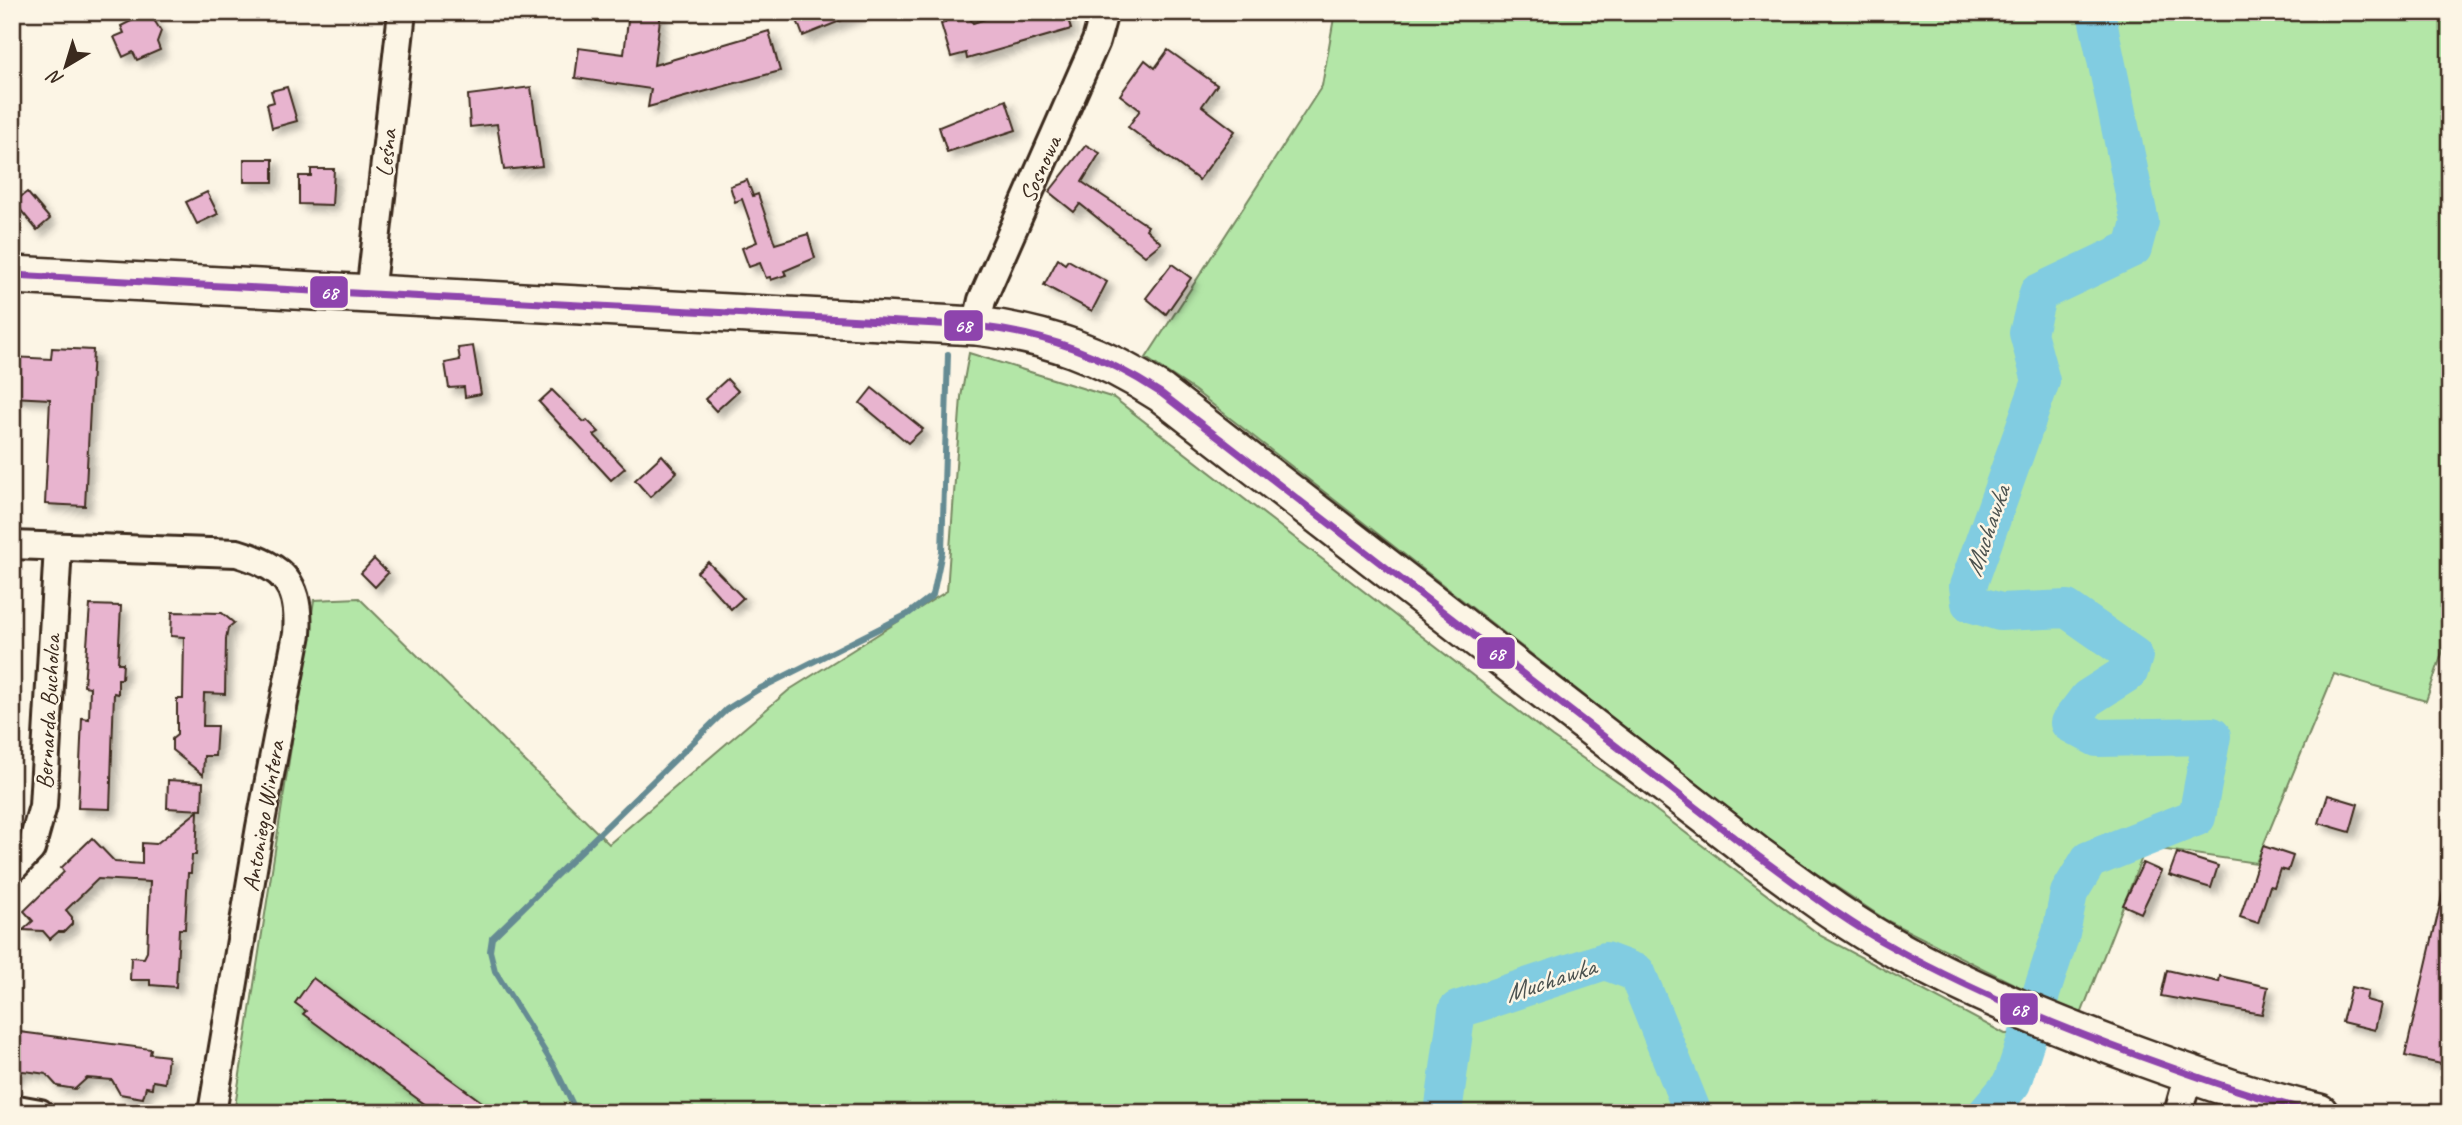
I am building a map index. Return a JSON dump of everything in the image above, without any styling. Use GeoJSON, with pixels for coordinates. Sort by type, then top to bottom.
{"type":"FeatureCollection","features":[{"type":"Feature","properties":{"kind":"main road"},"geometry":{"type":"LineString","coordinates":[[12,275],[976,326],[1029,332],[1079,348],[1108,360],[1161,393],[1758,856],[1829,908],[1893,948],[1987,994],[2093,1039],[2189,1074],[2319,1113]]}},
{"type":"Feature","properties":{"kind":"street","name":"Leśna"},"geometry":{"type":"LineString","coordinates":[[370,294],[402,12]]}},
{"type":"Feature","properties":{"kind":"street","name":"Sosnowa"},"geometry":{"type":"LineString","coordinates":[[976,326],[982,300],[1096,41],[1104,12]]}},
{"type":"Feature","properties":{"kind":"street","name":"Antoniego Wintera"},"geometry":{"type":"LineString","coordinates":[[12,545],[237,553],[262,560],[285,576],[299,608],[212,1113]]}},
{"type":"Feature","properties":{"kind":"street","name":"Bernarda Bucholca"},"geometry":{"type":"LineString","coordinates":[[12,869],[32,849],[43,806],[58,547]]}},
{"type":"Feature","properties":{"kind":"street"},"geometry":{"type":"LineString","coordinates":[[2178,1113],[2189,1074]]}},
{"type":"Feature","properties":{"kind":"street"},"geometry":{"type":"LineString","coordinates":[[12,1108],[40,1113]]}},
{"type":"Feature","properties":{"kind":"green space"},"geometry":{"type":"Polygon","coordinates":[[[1335,12],[2450,12],[2450,630],[2426,701],[2334,674],[2256,863],[2146,847],[2080,1017],[1886,920],[1784,852],[1194,390],[1146,358],[1322,86],[1335,12]]]}},
{"type":"Feature","properties":{"kind":"green space"},"geometry":{"type":"Polygon","coordinates":[[[969,353],[1114,398],[1552,737],[1636,795],[1821,936],[2005,1034],[2018,1034],[1984,1103],[1975,1113],[234,1113],[314,600],[359,598],[609,844],[789,690],[947,591],[961,397],[969,353]]]}},
{"type":"Feature","properties":{"kind":"building"},"geometry":{"type":"Polygon","coordinates":[[[149,12],[161,31],[157,42],[160,50],[137,60],[133,52],[123,57],[114,37],[124,33],[121,26],[149,12]]]}},
{"type":"Feature","properties":{"kind":"building"},"geometry":{"type":"Polygon","coordinates":[[[629,12],[661,12],[654,65],[769,31],[780,71],[648,107],[651,89],[575,78],[579,48],[624,54],[629,12]]]}},
{"type":"Feature","properties":{"kind":"building"},"geometry":{"type":"Polygon","coordinates":[[[794,12],[860,12],[860,13],[803,36],[794,12]]]}},
{"type":"Feature","properties":{"kind":"building"},"geometry":{"type":"Polygon","coordinates":[[[948,12],[965,12],[973,23],[1006,12],[1066,12],[1071,29],[967,59],[966,53],[951,57],[941,24],[945,23],[948,12]]]}},
{"type":"Feature","properties":{"kind":"building"},"geometry":{"type":"Polygon","coordinates":[[[1168,50],[1217,85],[1202,106],[1235,131],[1199,180],[1128,127],[1140,110],[1120,95],[1145,60],[1155,68],[1168,50]]]}},
{"type":"Feature","properties":{"kind":"building"},"geometry":{"type":"Polygon","coordinates":[[[287,87],[297,121],[272,128],[267,104],[274,102],[271,91],[287,87]]]}},
{"type":"Feature","properties":{"kind":"building"},"geometry":{"type":"Polygon","coordinates":[[[531,87],[542,166],[504,170],[497,124],[470,127],[468,95],[531,87]]]}},
{"type":"Feature","properties":{"kind":"building"},"geometry":{"type":"Polygon","coordinates":[[[1006,100],[1016,130],[947,152],[939,127],[1006,100]]]}},
{"type":"Feature","properties":{"kind":"building"},"geometry":{"type":"Polygon","coordinates":[[[1086,145],[1100,153],[1082,182],[1148,226],[1146,229],[1161,243],[1145,256],[1080,204],[1074,212],[1049,192],[1086,145]]]}},
{"type":"Feature","properties":{"kind":"building"},"geometry":{"type":"Polygon","coordinates":[[[244,159],[273,159],[273,182],[244,182],[244,159]]]}},
{"type":"Feature","properties":{"kind":"building"},"geometry":{"type":"Polygon","coordinates":[[[311,169],[334,169],[332,205],[299,204],[299,176],[311,176],[311,169]]]}},
{"type":"Feature","properties":{"kind":"building"},"geometry":{"type":"Polygon","coordinates":[[[747,180],[753,196],[758,194],[775,244],[808,234],[815,258],[784,271],[786,275],[771,280],[770,277],[766,278],[760,263],[749,267],[742,248],[757,242],[742,199],[735,202],[730,186],[747,180]]]}},
{"type":"Feature","properties":{"kind":"building"},"geometry":{"type":"Polygon","coordinates":[[[27,192],[50,219],[37,230],[14,202],[27,192]]]}},
{"type":"Feature","properties":{"kind":"building"},"geometry":{"type":"Polygon","coordinates":[[[207,192],[218,214],[197,224],[186,202],[207,192]]]}},
{"type":"Feature","properties":{"kind":"building"},"geometry":{"type":"Polygon","coordinates":[[[1058,259],[1065,264],[1068,260],[1107,282],[1092,311],[1044,285],[1058,259]]]}},
{"type":"Feature","properties":{"kind":"building"},"geometry":{"type":"Polygon","coordinates":[[[1172,264],[1191,278],[1166,314],[1146,298],[1172,264]]]}},
{"type":"Feature","properties":{"kind":"building"},"geometry":{"type":"Polygon","coordinates":[[[473,346],[481,394],[465,397],[464,387],[449,388],[445,363],[460,360],[458,348],[473,346]]]}},
{"type":"Feature","properties":{"kind":"building"},"geometry":{"type":"Polygon","coordinates":[[[52,348],[93,350],[85,506],[45,504],[50,399],[12,397],[12,357],[51,359],[52,348]]]}},
{"type":"Feature","properties":{"kind":"building"},"geometry":{"type":"Polygon","coordinates":[[[727,379],[738,391],[716,411],[705,399],[727,379]]]}},
{"type":"Feature","properties":{"kind":"building"},"geometry":{"type":"Polygon","coordinates":[[[872,388],[923,429],[908,443],[860,403],[872,388]]]}},
{"type":"Feature","properties":{"kind":"building"},"geometry":{"type":"Polygon","coordinates":[[[552,390],[584,422],[587,420],[599,432],[594,435],[625,468],[611,480],[539,402],[552,390]]]}},
{"type":"Feature","properties":{"kind":"building"},"geometry":{"type":"Polygon","coordinates":[[[662,455],[677,472],[650,497],[635,480],[662,455]]]}},
{"type":"Feature","properties":{"kind":"building"},"geometry":{"type":"Polygon","coordinates":[[[374,559],[388,573],[375,587],[361,573],[374,559]]]}},
{"type":"Feature","properties":{"kind":"building"},"geometry":{"type":"Polygon","coordinates":[[[708,562],[743,598],[731,609],[697,572],[708,562]]]}},
{"type":"Feature","properties":{"kind":"building"},"geometry":{"type":"Polygon","coordinates":[[[90,605],[121,606],[118,663],[123,663],[122,679],[118,679],[118,694],[114,693],[110,809],[78,808],[82,718],[89,719],[90,687],[84,686],[90,605]]]}},
{"type":"Feature","properties":{"kind":"building"},"geometry":{"type":"Polygon","coordinates":[[[172,612],[222,613],[234,623],[228,628],[226,639],[225,694],[204,693],[203,726],[217,726],[215,756],[204,756],[203,775],[172,750],[172,739],[177,735],[177,699],[183,699],[184,637],[171,636],[172,612]]]}},
{"type":"Feature","properties":{"kind":"building"},"geometry":{"type":"Polygon","coordinates":[[[168,780],[203,782],[202,810],[167,808],[168,780]]]}},
{"type":"Feature","properties":{"kind":"building"},"geometry":{"type":"Polygon","coordinates":[[[2328,795],[2358,804],[2350,832],[2319,823],[2328,795]]]}},
{"type":"Feature","properties":{"kind":"building"},"geometry":{"type":"Polygon","coordinates":[[[198,811],[196,855],[192,855],[191,873],[188,873],[185,929],[179,929],[176,987],[150,985],[150,980],[130,980],[131,957],[144,958],[147,952],[150,882],[98,879],[66,910],[72,917],[72,924],[64,932],[58,932],[50,939],[43,931],[23,930],[33,921],[24,911],[64,872],[61,868],[92,838],[115,862],[142,864],[142,843],[156,844],[198,811]]]}},
{"type":"Feature","properties":{"kind":"building"},"geometry":{"type":"Polygon","coordinates":[[[2263,846],[2293,856],[2288,871],[2280,869],[2274,887],[2270,886],[2258,923],[2240,917],[2263,846]]]}},
{"type":"Feature","properties":{"kind":"building"},"geometry":{"type":"Polygon","coordinates":[[[2177,853],[2218,866],[2211,888],[2169,875],[2177,853]]]}},
{"type":"Feature","properties":{"kind":"building"},"geometry":{"type":"Polygon","coordinates":[[[2143,863],[2161,871],[2141,913],[2123,905],[2143,863]]]}},
{"type":"Feature","properties":{"kind":"building"},"geometry":{"type":"Polygon","coordinates":[[[2443,892],[2450,893],[2450,1000],[2445,1020],[2450,1021],[2450,1066],[2405,1056],[2443,892]]]}},
{"type":"Feature","properties":{"kind":"building"},"geometry":{"type":"Polygon","coordinates":[[[2167,970],[2219,982],[2220,976],[2268,987],[2262,1014],[2161,996],[2167,970]]]}},
{"type":"Feature","properties":{"kind":"building"},"geometry":{"type":"Polygon","coordinates":[[[313,978],[497,1113],[437,1113],[400,1086],[303,1014],[306,1011],[295,1003],[313,978]]]}},
{"type":"Feature","properties":{"kind":"building"},"geometry":{"type":"Polygon","coordinates":[[[2351,987],[2368,991],[2366,1000],[2381,1004],[2375,1030],[2342,1022],[2351,987]]]}},
{"type":"Feature","properties":{"kind":"building"},"geometry":{"type":"Polygon","coordinates":[[[12,1031],[151,1049],[150,1054],[168,1056],[165,1083],[153,1081],[152,1088],[146,1087],[143,1098],[120,1094],[112,1080],[87,1078],[75,1089],[57,1086],[46,1074],[23,1071],[12,1079],[12,1031]]]}},
{"type":"Feature","properties":{"kind":"waterway","name":"Muchawka"},"geometry":{"type":"LineString","coordinates":[[1987,1113],[2012,1083],[2061,933],[2069,893],[2089,860],[2197,817],[2212,736],[2097,738],[2069,723],[2088,698],[2129,672],[2134,656],[2067,609],[2000,612],[1970,603],[1968,586],[2041,381],[2028,333],[2038,293],[2133,248],[2140,222],[2096,12]]}},
{"type":"Feature","properties":{"kind":"waterway"},"geometry":{"type":"LineString","coordinates":[[577,1113],[555,1068],[495,971],[490,951],[492,938],[727,709],[759,689],[908,614],[933,595],[942,552],[948,354]]}},
{"type":"Feature","properties":{"kind":"waterway","name":"Muchawka"},"geometry":{"type":"LineString","coordinates":[[1443,1113],[1457,1010],[1605,961],[1637,973],[1693,1113]]}},
{"type":"Feature","properties":{"kind":"transit line","name":"68"},"geometry":{"type":"LineString","coordinates":[[12,275],[976,326],[1026,334],[1073,348],[1117,368],[1161,393],[1758,856],[1876,938],[1954,979],[2078,1033],[2229,1088],[2319,1113]]}}]}
